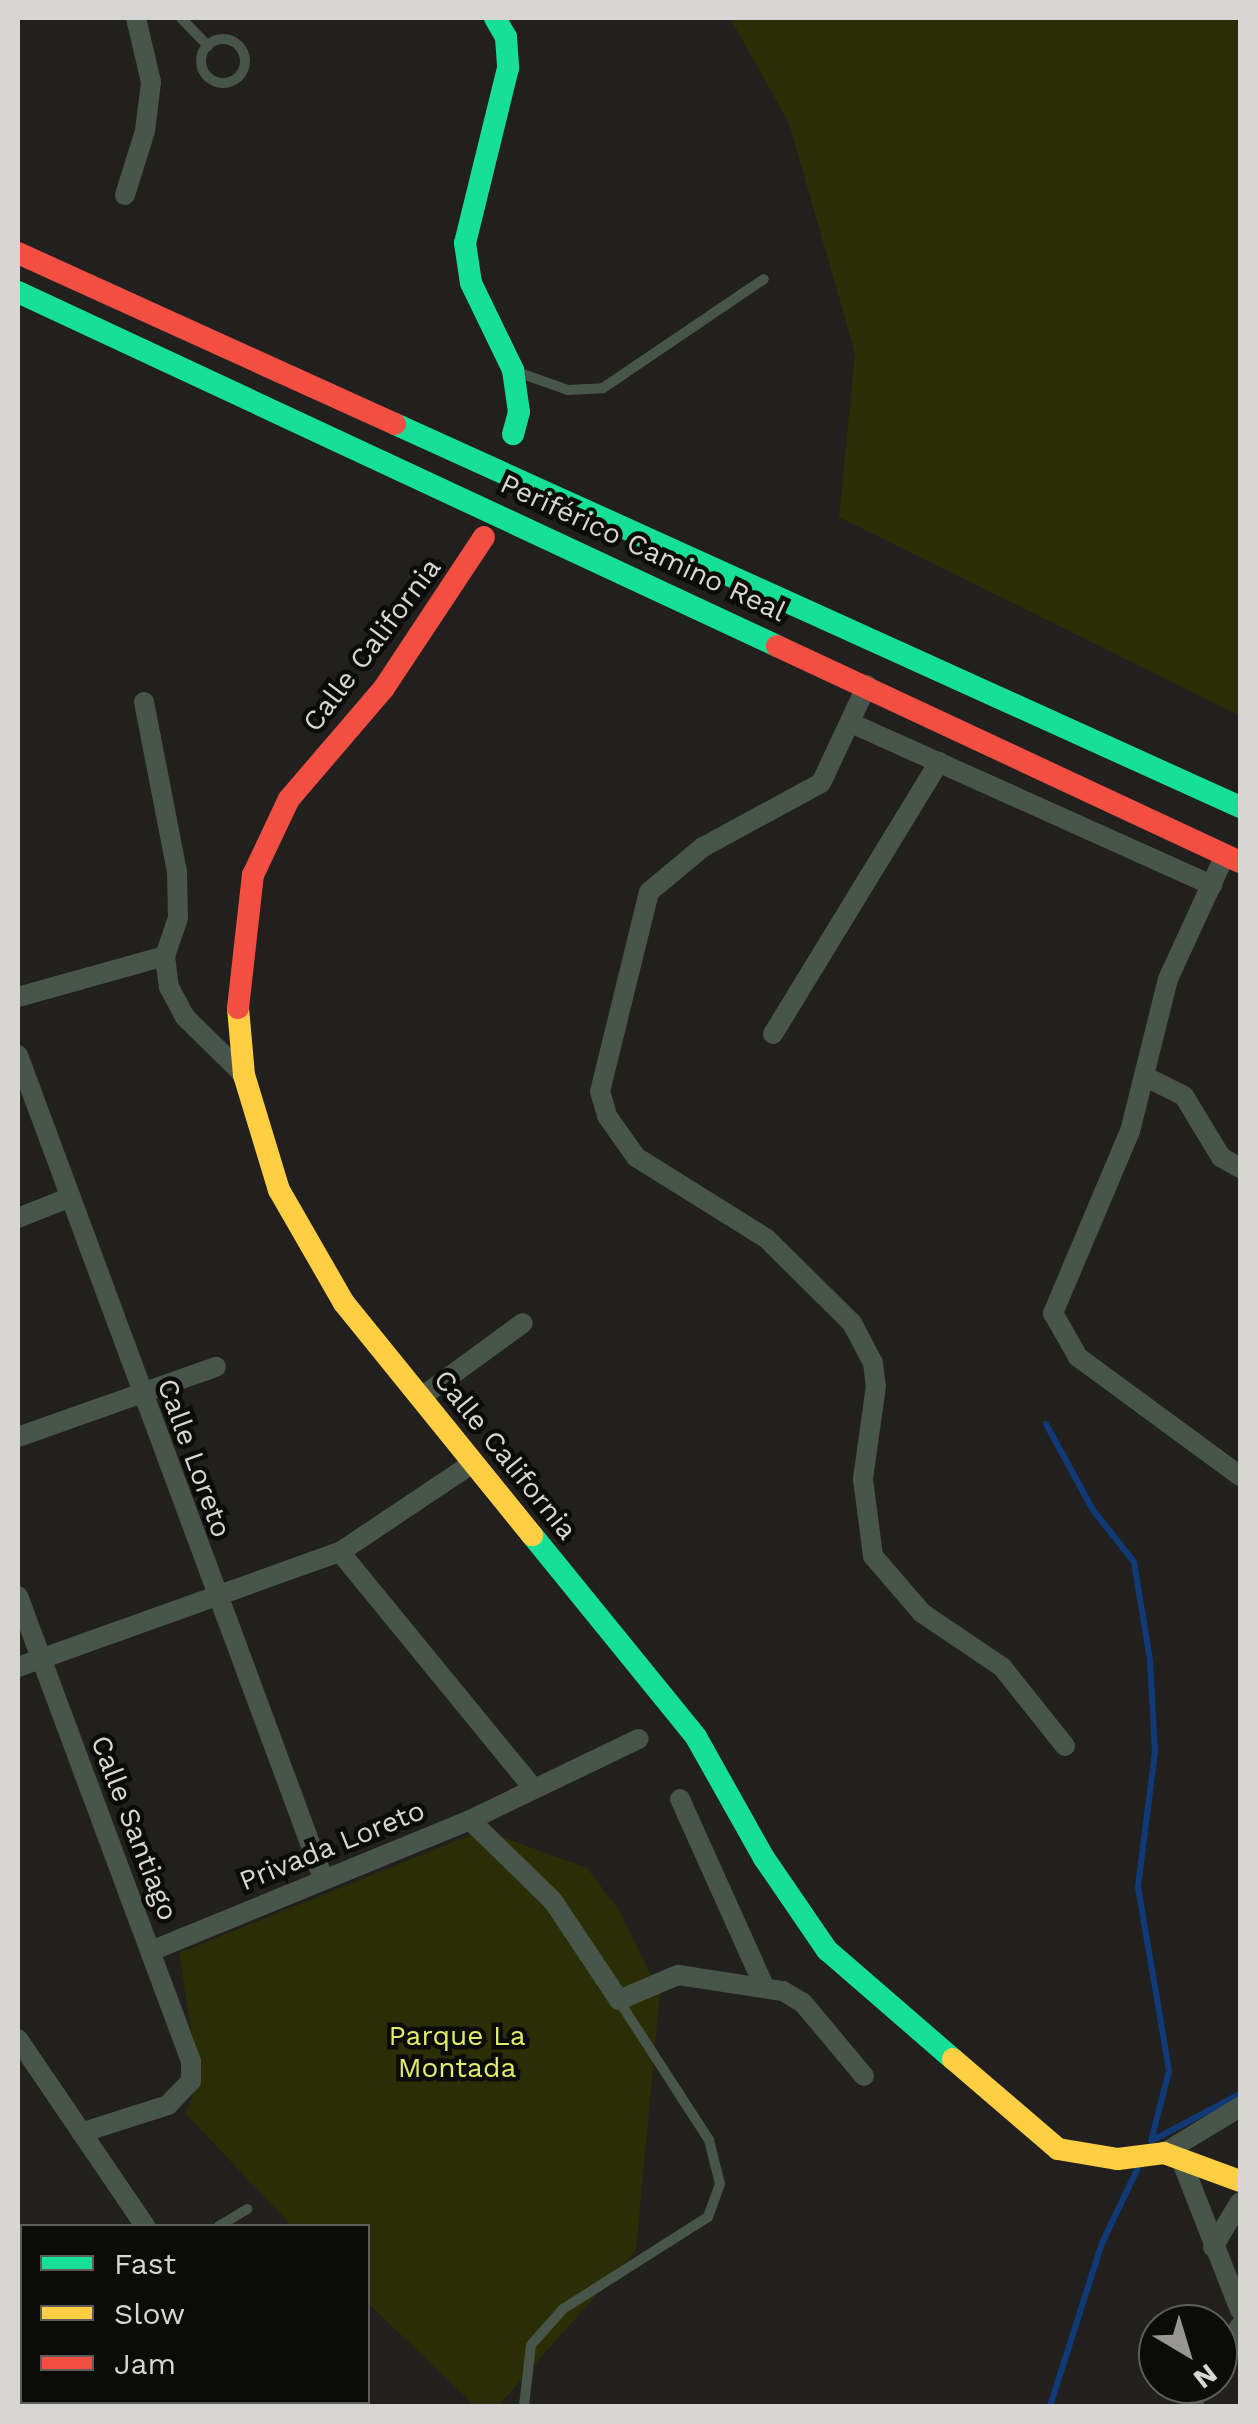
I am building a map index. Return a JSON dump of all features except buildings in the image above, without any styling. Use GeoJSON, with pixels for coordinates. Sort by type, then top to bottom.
{"type":"FeatureCollection","features":[{"type":"Feature","properties":{"kind":"main road"},"geometry":{"type":"LineString","coordinates":[[495,18],[506,37],[508,68],[465,243],[471,284],[513,370],[518,412],[513,434]]}},
{"type":"Feature","properties":{"kind":"main road","name":"Periférico Camino Real"},"geometry":{"type":"LineString","coordinates":[[18,253],[1240,808]]}},
{"type":"Feature","properties":{"kind":"main road","name":"Periférico Camino Real"},"geometry":{"type":"LineString","coordinates":[[18,292],[1118,802],[1232,859]]}},
{"type":"Feature","properties":{"kind":"main road","name":"Calle California"},"geometry":{"type":"LineString","coordinates":[[484,537],[384,688],[289,799],[265,839],[246,904],[238,970],[244,1075],[279,1190],[344,1303],[470,1465],[696,1738],[764,1858],[827,1950],[1058,2149],[1118,2159],[1173,2158],[1240,2181]]}},
{"type":"Feature","properties":{"kind":"street"},"geometry":{"type":"LineString","coordinates":[[125,195],[146,131],[150,82],[136,18]]}},
{"type":"Feature","properties":{"kind":"street"},"geometry":{"type":"LineString","coordinates":[[867,685],[821,783],[703,847],[650,892],[600,1091],[607,1116],[636,1157],[767,1239],[852,1323],[874,1364],[876,1386],[863,1478],[872,1556],[922,1613],[1002,1667],[1064,1746]]}},
{"type":"Feature","properties":{"kind":"street"},"geometry":{"type":"LineString","coordinates":[[144,702],[178,871],[178,918],[165,956],[168,987],[185,1017],[244,1075]]}},
{"type":"Feature","properties":{"kind":"street"},"geometry":{"type":"LineString","coordinates":[[851,723],[1212,885]]}},
{"type":"Feature","properties":{"kind":"street"},"geometry":{"type":"LineString","coordinates":[[773,1034],[939,762]]}},
{"type":"Feature","properties":{"kind":"street"},"geometry":{"type":"LineString","coordinates":[[1098,832],[1118,802]]}},
{"type":"Feature","properties":{"kind":"street"},"geometry":{"type":"LineString","coordinates":[[1232,859],[1212,885],[1168,980],[1146,1076],[1102,1205],[1053,1313],[1078,1357],[1240,1476]]}},
{"type":"Feature","properties":{"kind":"street"},"geometry":{"type":"LineString","coordinates":[[18,997],[165,956]]}},
{"type":"Feature","properties":{"kind":"street","name":"Calle Loreto"},"geometry":{"type":"LineString","coordinates":[[18,1055],[323,1878]]}},
{"type":"Feature","properties":{"kind":"street"},"geometry":{"type":"LineString","coordinates":[[1146,1076],[1184,1096],[1220,1157],[1240,1168]]}},
{"type":"Feature","properties":{"kind":"street"},"geometry":{"type":"LineString","coordinates":[[18,1218],[68,1198]]}},
{"type":"Feature","properties":{"kind":"street"},"geometry":{"type":"LineString","coordinates":[[420,1398],[523,1322]]}},
{"type":"Feature","properties":{"kind":"street"},"geometry":{"type":"LineString","coordinates":[[18,1437],[216,1368]]}},
{"type":"Feature","properties":{"kind":"street"},"geometry":{"type":"LineString","coordinates":[[18,1668],[340,1552],[470,1465]]}},
{"type":"Feature","properties":{"kind":"street"},"geometry":{"type":"LineString","coordinates":[[340,1552],[531,1785]]}},
{"type":"Feature","properties":{"kind":"street","name":"Calle Santiago"},"geometry":{"type":"LineString","coordinates":[[18,1596],[191,2061],[191,2081],[168,2105],[81,2133]]}},
{"type":"Feature","properties":{"kind":"street","name":"Privada Loreto"},"geometry":{"type":"LineString","coordinates":[[151,1950],[470,1820],[531,1785],[638,1739]]}},
{"type":"Feature","properties":{"kind":"street"},"geometry":{"type":"LineString","coordinates":[[680,1799],[765,1988]]}},
{"type":"Feature","properties":{"kind":"street"},"geometry":{"type":"LineString","coordinates":[[470,1820],[553,1901],[619,2000],[678,1975],[765,1988],[803,2003],[864,2076]]}},
{"type":"Feature","properties":{"kind":"street"},"geometry":{"type":"LineString","coordinates":[[18,2040],[145,2224]]}},
{"type":"Feature","properties":{"kind":"street"},"geometry":{"type":"LineString","coordinates":[[1240,2107],[1173,2158],[1240,2310]]}},
{"type":"Feature","properties":{"kind":"street"},"geometry":{"type":"LineString","coordinates":[[1213,2248],[1240,2202]]}},
{"type":"Feature","properties":{"kind":"lane"},"geometry":{"type":"LineString","coordinates":[[181,18],[208,46]]}},
{"type":"Feature","properties":{"kind":"lane"},"geometry":{"type":"LineString","coordinates":[[224,40],[239,46],[245,62],[238,77],[222,83],[207,77],[201,61],[208,46],[224,40]]}},
{"type":"Feature","properties":{"kind":"lane"},"geometry":{"type":"LineString","coordinates":[[513,370],[568,390],[603,388],[764,280]]}},
{"type":"Feature","properties":{"kind":"lane"},"geometry":{"type":"LineString","coordinates":[[524,2406],[531,2345],[563,2309],[708,2217],[720,2184],[708,2140],[619,2000]]}},
{"type":"Feature","properties":{"kind":"lane"},"geometry":{"type":"LineString","coordinates":[[222,2224],[246,2210]]}},
{"type":"Feature","properties":{"kind":"green space"},"geometry":{"type":"Polygon","coordinates":[[[730,18],[1240,18],[1240,716],[839,517],[855,353],[789,123],[730,18]]]}},
{"type":"Feature","properties":{"kind":"green space","name":"Parque La Montada"},"geometry":{"type":"Polygon","coordinates":[[[483,1830],[587,1868],[619,1910],[660,1993],[636,2250],[498,2406],[475,2406],[370,2305],[370,2224],[290,2224],[186,2114],[199,2079],[179,1953],[483,1830]]]}},
{"type":"Feature","properties":{"kind":"waterway"},"geometry":{"type":"LineString","coordinates":[[1046,1424],[1093,1510],[1134,1562],[1150,1660],[1155,1752],[1138,1887],[1169,2071],[1151,2141]]}},
{"type":"Feature","properties":{"kind":"waterway"},"geometry":{"type":"LineString","coordinates":[[1153,2140],[1240,2094]]}},
{"type":"Feature","properties":{"kind":"waterway"},"geometry":{"type":"LineString","coordinates":[[1050,2406],[1102,2243],[1138,2168]]}},
{"type":"Feature","properties":{"kind":"traffic: fast"},"geometry":{"type":"LineString","coordinates":[[495,18],[506,37],[508,68],[465,243],[471,283],[513,370],[519,412],[513,434]]}},
{"type":"Feature","properties":{"kind":"traffic: fast"},"geometry":{"type":"LineString","coordinates":[[18,292],[777,646]]}},
{"type":"Feature","properties":{"kind":"traffic: fast"},"geometry":{"type":"LineString","coordinates":[[395,424],[1240,807]]}},
{"type":"Feature","properties":{"kind":"traffic: fast"},"geometry":{"type":"LineString","coordinates":[[532,1535],[696,1737],[764,1858],[827,1950],[953,2059]]}},
{"type":"Feature","properties":{"kind":"traffic: slow"},"geometry":{"type":"LineString","coordinates":[[238,1008],[244,1075],[279,1190],[344,1303],[532,1535]]}},
{"type":"Feature","properties":{"kind":"traffic: slow"},"geometry":{"type":"LineString","coordinates":[[953,2059],[1058,2149],[1118,2159],[1164,2153],[1240,2181]]}},
{"type":"Feature","properties":{"kind":"traffic: jam"},"geometry":{"type":"LineString","coordinates":[[18,253],[395,424]]}},
{"type":"Feature","properties":{"kind":"traffic: jam"},"geometry":{"type":"LineString","coordinates":[[238,1008],[253,875],[289,799],[384,688],[484,537]]}},
{"type":"Feature","properties":{"kind":"traffic: jam"},"geometry":{"type":"LineString","coordinates":[[777,646],[1240,862]]}}]}
